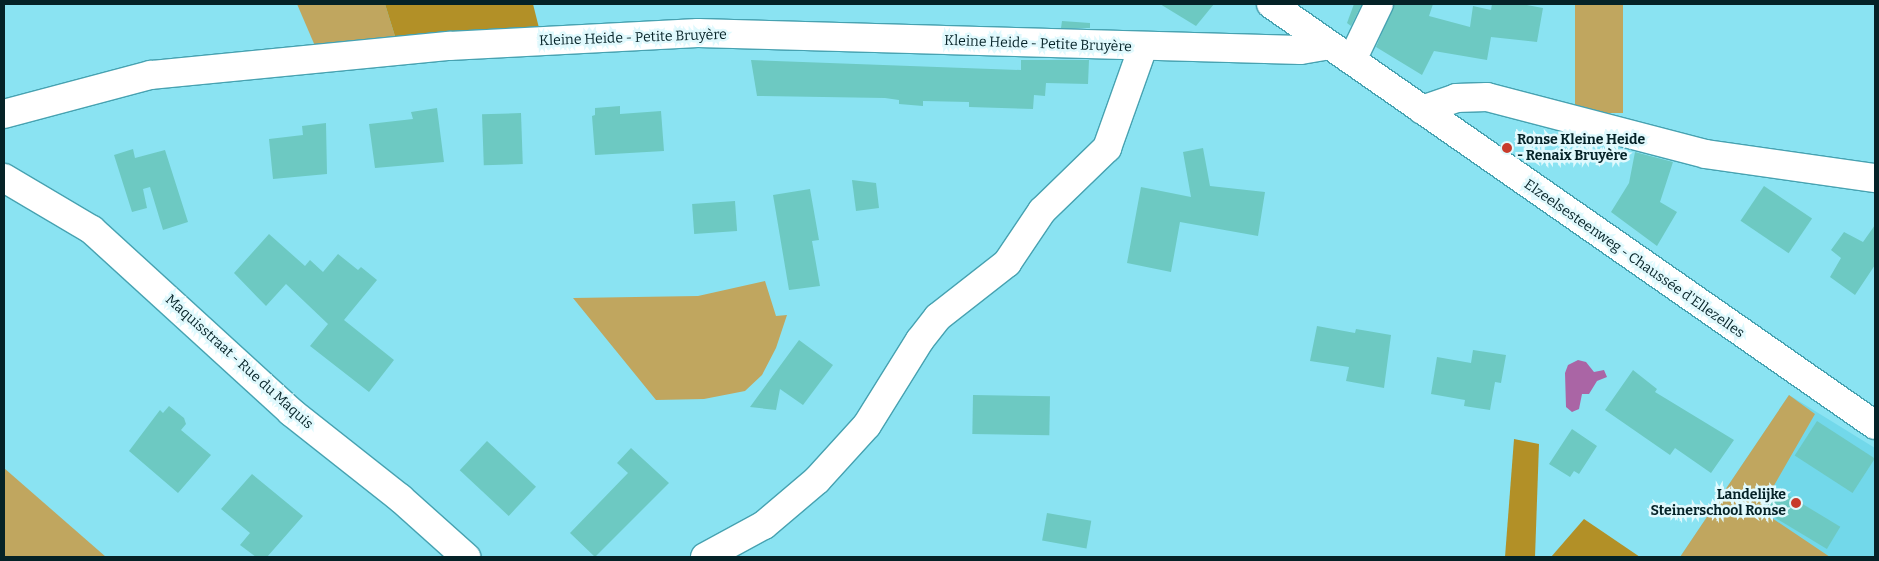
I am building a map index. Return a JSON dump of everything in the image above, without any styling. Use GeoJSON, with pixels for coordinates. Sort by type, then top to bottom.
{"type":"FeatureCollection","features":[{"type":"Feature","properties":{"kind":"street","name":"Elzeelsesteenweg - Chaussée d'Ellezelles"},"geometry":{"type":"LineString","coordinates":[[1271,4],[1875,425]]}},
{"type":"Feature","properties":{"kind":"street"},"geometry":{"type":"LineString","coordinates":[[1352,60],[1378,4]]}},
{"type":"Feature","properties":{"kind":"street","name":"Kleine Heide - Petite Bruyère"},"geometry":{"type":"LineString","coordinates":[[4,114],[151,75],[448,46],[698,33],[1143,47],[1301,50],[1329,45]]}},
{"type":"Feature","properties":{"kind":"street"},"geometry":{"type":"LineString","coordinates":[[705,557],[764,525],[817,480],[866,425],[920,340],[938,318],[1007,263],[1042,211],[1107,148],[1143,47]]}},
{"type":"Feature","properties":{"kind":"street"},"geometry":{"type":"LineString","coordinates":[[1422,110],[1456,98],[1487,97],[1706,154],[1875,178]]}},
{"type":"Feature","properties":{"kind":"street","name":"Maquisstraat - Rue du Maquis"},"geometry":{"type":"LineString","coordinates":[[4,178],[92,230],[291,412],[400,498],[466,557]]}},
{"type":"Feature","properties":{"kind":"shaded area"},"geometry":{"type":"Polygon","coordinates":[[[297,4],[385,4],[398,46],[318,53],[297,4]]]}},
{"type":"Feature","properties":{"kind":"shaded area"},"geometry":{"type":"Polygon","coordinates":[[[385,4],[533,4],[541,36],[398,46],[385,4]]]}},
{"type":"Feature","properties":{"kind":"shaded area"},"geometry":{"type":"Polygon","coordinates":[[[1575,4],[1623,4],[1623,113],[1575,113],[1575,4]]]}},
{"type":"Feature","properties":{"kind":"shaded area"},"geometry":{"type":"Polygon","coordinates":[[[765,281],[776,316],[787,315],[776,348],[762,375],[745,391],[704,399],[656,400],[573,298],[698,296],[765,281]]]}},
{"type":"Feature","properties":{"kind":"shaded area"},"geometry":{"type":"Polygon","coordinates":[[[1578,360],[1586,362],[1594,372],[1604,370],[1607,377],[1597,381],[1589,394],[1582,394],[1579,409],[1572,412],[1566,407],[1565,373],[1568,365],[1578,360]]]}},
{"type":"Feature","properties":{"kind":"shaded area","name":"Landelijke Steinerschool Ronse"},"geometry":{"type":"Polygon","coordinates":[[[1789,395],[1875,448],[1875,557],[1680,557],[1789,395]]]}},
{"type":"Feature","properties":{"kind":"shaded area"},"geometry":{"type":"Polygon","coordinates":[[[1789,395],[1815,414],[1760,510],[1830,557],[1680,557],[1789,395]]]}},
{"type":"Feature","properties":{"kind":"shaded area"},"geometry":{"type":"Polygon","coordinates":[[[1514,439],[1539,444],[1535,557],[1505,557],[1514,439]]]}},
{"type":"Feature","properties":{"kind":"shaded area"},"geometry":{"type":"Polygon","coordinates":[[[4,468],[106,557],[4,557],[4,468]]]}},
{"type":"Feature","properties":{"kind":"shaded area"},"geometry":{"type":"Polygon","coordinates":[[[1584,519],[1640,557],[1551,557],[1584,519]]]}},
{"type":"Feature","properties":{"kind":"building"},"geometry":{"type":"Polygon","coordinates":[[[1160,4],[1214,4],[1196,26],[1160,4]]]}},
{"type":"Feature","properties":{"kind":"building"},"geometry":{"type":"Polygon","coordinates":[[[1354,4],[1362,4],[1351,26],[1347,23],[1354,4]]]}},
{"type":"Feature","properties":{"kind":"building"},"geometry":{"type":"Polygon","coordinates":[[[1394,4],[1433,4],[1429,16],[1470,27],[1473,6],[1491,10],[1492,4],[1522,4],[1543,8],[1537,42],[1491,37],[1487,60],[1434,51],[1422,75],[1376,47],[1394,4]]]}},
{"type":"Feature","properties":{"kind":"building"},"geometry":{"type":"Polygon","coordinates":[[[1062,21],[1090,23],[1090,28],[1061,28],[1062,21]]]}},
{"type":"Feature","properties":{"kind":"building"},"geometry":{"type":"Polygon","coordinates":[[[751,60],[1021,70],[1021,60],[1089,60],[1088,84],[1046,83],[1045,96],[1034,95],[1033,109],[969,107],[969,102],[923,101],[923,106],[899,104],[899,100],[885,98],[757,96],[751,60]]]}},
{"type":"Feature","properties":{"kind":"building"},"geometry":{"type":"Polygon","coordinates":[[[620,106],[620,114],[661,111],[664,151],[595,155],[592,116],[595,115],[595,108],[620,106]]]}},
{"type":"Feature","properties":{"kind":"building"},"geometry":{"type":"Polygon","coordinates":[[[437,108],[444,162],[375,168],[369,124],[413,119],[411,112],[437,108]]]}},
{"type":"Feature","properties":{"kind":"building"},"geometry":{"type":"Polygon","coordinates":[[[521,113],[523,164],[484,165],[482,114],[521,113]]]}},
{"type":"Feature","properties":{"kind":"building"},"geometry":{"type":"Polygon","coordinates":[[[326,123],[327,174],[273,179],[269,139],[303,135],[302,126],[326,123]]]}},
{"type":"Feature","properties":{"kind":"building"},"geometry":{"type":"Polygon","coordinates":[[[1203,148],[1210,186],[1265,192],[1258,236],[1180,222],[1171,272],[1127,263],[1141,187],[1191,197],[1183,152],[1203,148]]]}},
{"type":"Feature","properties":{"kind":"building"},"geometry":{"type":"Polygon","coordinates":[[[133,149],[135,158],[165,150],[188,222],[163,230],[150,187],[143,189],[147,208],[132,212],[114,155],[133,149]]]}},
{"type":"Feature","properties":{"kind":"building"},"geometry":{"type":"Polygon","coordinates":[[[1635,152],[1673,162],[1660,202],[1677,212],[1657,246],[1611,212],[1629,183],[1635,152]]]}},
{"type":"Feature","properties":{"kind":"building"},"geometry":{"type":"Polygon","coordinates":[[[852,180],[876,183],[879,208],[856,211],[852,180]]]}},
{"type":"Feature","properties":{"kind":"building"},"geometry":{"type":"Polygon","coordinates":[[[1764,186],[1812,218],[1789,253],[1741,221],[1764,186]]]}},
{"type":"Feature","properties":{"kind":"building"},"geometry":{"type":"Polygon","coordinates":[[[810,189],[819,240],[812,241],[820,286],[789,290],[773,195],[810,189]]]}},
{"type":"Feature","properties":{"kind":"building"},"geometry":{"type":"Polygon","coordinates":[[[735,201],[737,231],[694,234],[692,204],[735,201]]]}},
{"type":"Feature","properties":{"kind":"building"},"geometry":{"type":"Polygon","coordinates":[[[1875,225],[1875,265],[1855,295],[1830,277],[1841,258],[1831,250],[1844,232],[1863,242],[1875,225]]]}},
{"type":"Feature","properties":{"kind":"building"},"geometry":{"type":"Polygon","coordinates":[[[269,234],[305,266],[310,260],[323,272],[338,254],[358,270],[361,267],[377,280],[344,320],[394,360],[369,392],[310,346],[328,324],[286,284],[266,306],[234,273],[269,234]]]}},
{"type":"Feature","properties":{"kind":"building"},"geometry":{"type":"Polygon","coordinates":[[[1317,326],[1355,333],[1356,329],[1391,335],[1384,388],[1346,381],[1349,367],[1310,361],[1317,326]]]}},
{"type":"Feature","properties":{"kind":"building"},"geometry":{"type":"Polygon","coordinates":[[[799,340],[833,365],[803,405],[780,389],[776,410],[750,407],[799,340]]]}},
{"type":"Feature","properties":{"kind":"building"},"geometry":{"type":"Polygon","coordinates":[[[1473,350],[1506,355],[1501,383],[1495,382],[1490,410],[1464,406],[1465,400],[1431,394],[1437,357],[1471,363],[1473,350]]]}},
{"type":"Feature","properties":{"kind":"building"},"geometry":{"type":"Polygon","coordinates":[[[1633,370],[1657,389],[1655,392],[1734,440],[1711,473],[1675,448],[1670,455],[1605,410],[1633,370]]]}},
{"type":"Feature","properties":{"kind":"building"},"geometry":{"type":"Polygon","coordinates":[[[973,395],[1050,396],[1049,435],[972,434],[973,395]]]}},
{"type":"Feature","properties":{"kind":"building"},"geometry":{"type":"Polygon","coordinates":[[[169,406],[184,418],[186,424],[181,430],[211,455],[178,493],[129,451],[160,410],[163,413],[169,406]]]}},
{"type":"Feature","properties":{"kind":"building"},"geometry":{"type":"Polygon","coordinates":[[[1817,421],[1875,459],[1853,493],[1795,455],[1817,421]]]}},
{"type":"Feature","properties":{"kind":"building"},"geometry":{"type":"Polygon","coordinates":[[[1572,429],[1597,446],[1579,474],[1574,471],[1570,477],[1549,464],[1572,429]]]}},
{"type":"Feature","properties":{"kind":"building"},"geometry":{"type":"Polygon","coordinates":[[[487,441],[536,487],[509,516],[460,470],[487,441]]]}},
{"type":"Feature","properties":{"kind":"building"},"geometry":{"type":"Polygon","coordinates":[[[631,448],[669,483],[595,557],[570,533],[628,473],[617,463],[631,448]]]}},
{"type":"Feature","properties":{"kind":"building"},"geometry":{"type":"Polygon","coordinates":[[[252,474],[303,516],[267,557],[256,557],[240,545],[250,533],[221,509],[252,474]]]}},
{"type":"Feature","properties":{"kind":"building"},"geometry":{"type":"Polygon","coordinates":[[[1776,488],[1840,527],[1827,549],[1763,510],[1776,488]]]}},
{"type":"Feature","properties":{"kind":"building"},"geometry":{"type":"Polygon","coordinates":[[[1047,513],[1091,521],[1086,548],[1042,541],[1047,513]]]}},
{"type":"Feature","properties":{"kind":"place","name":"Ronse Kleine Heide - Renaix Bruyère"},"geometry":{"type":"Point","coordinates":[1507,148]}},
{"type":"Feature","properties":{"kind":"place","name":"Landelijke Steinerschool Ronse"},"geometry":{"type":"Point","coordinates":[1796,503]}}]}
